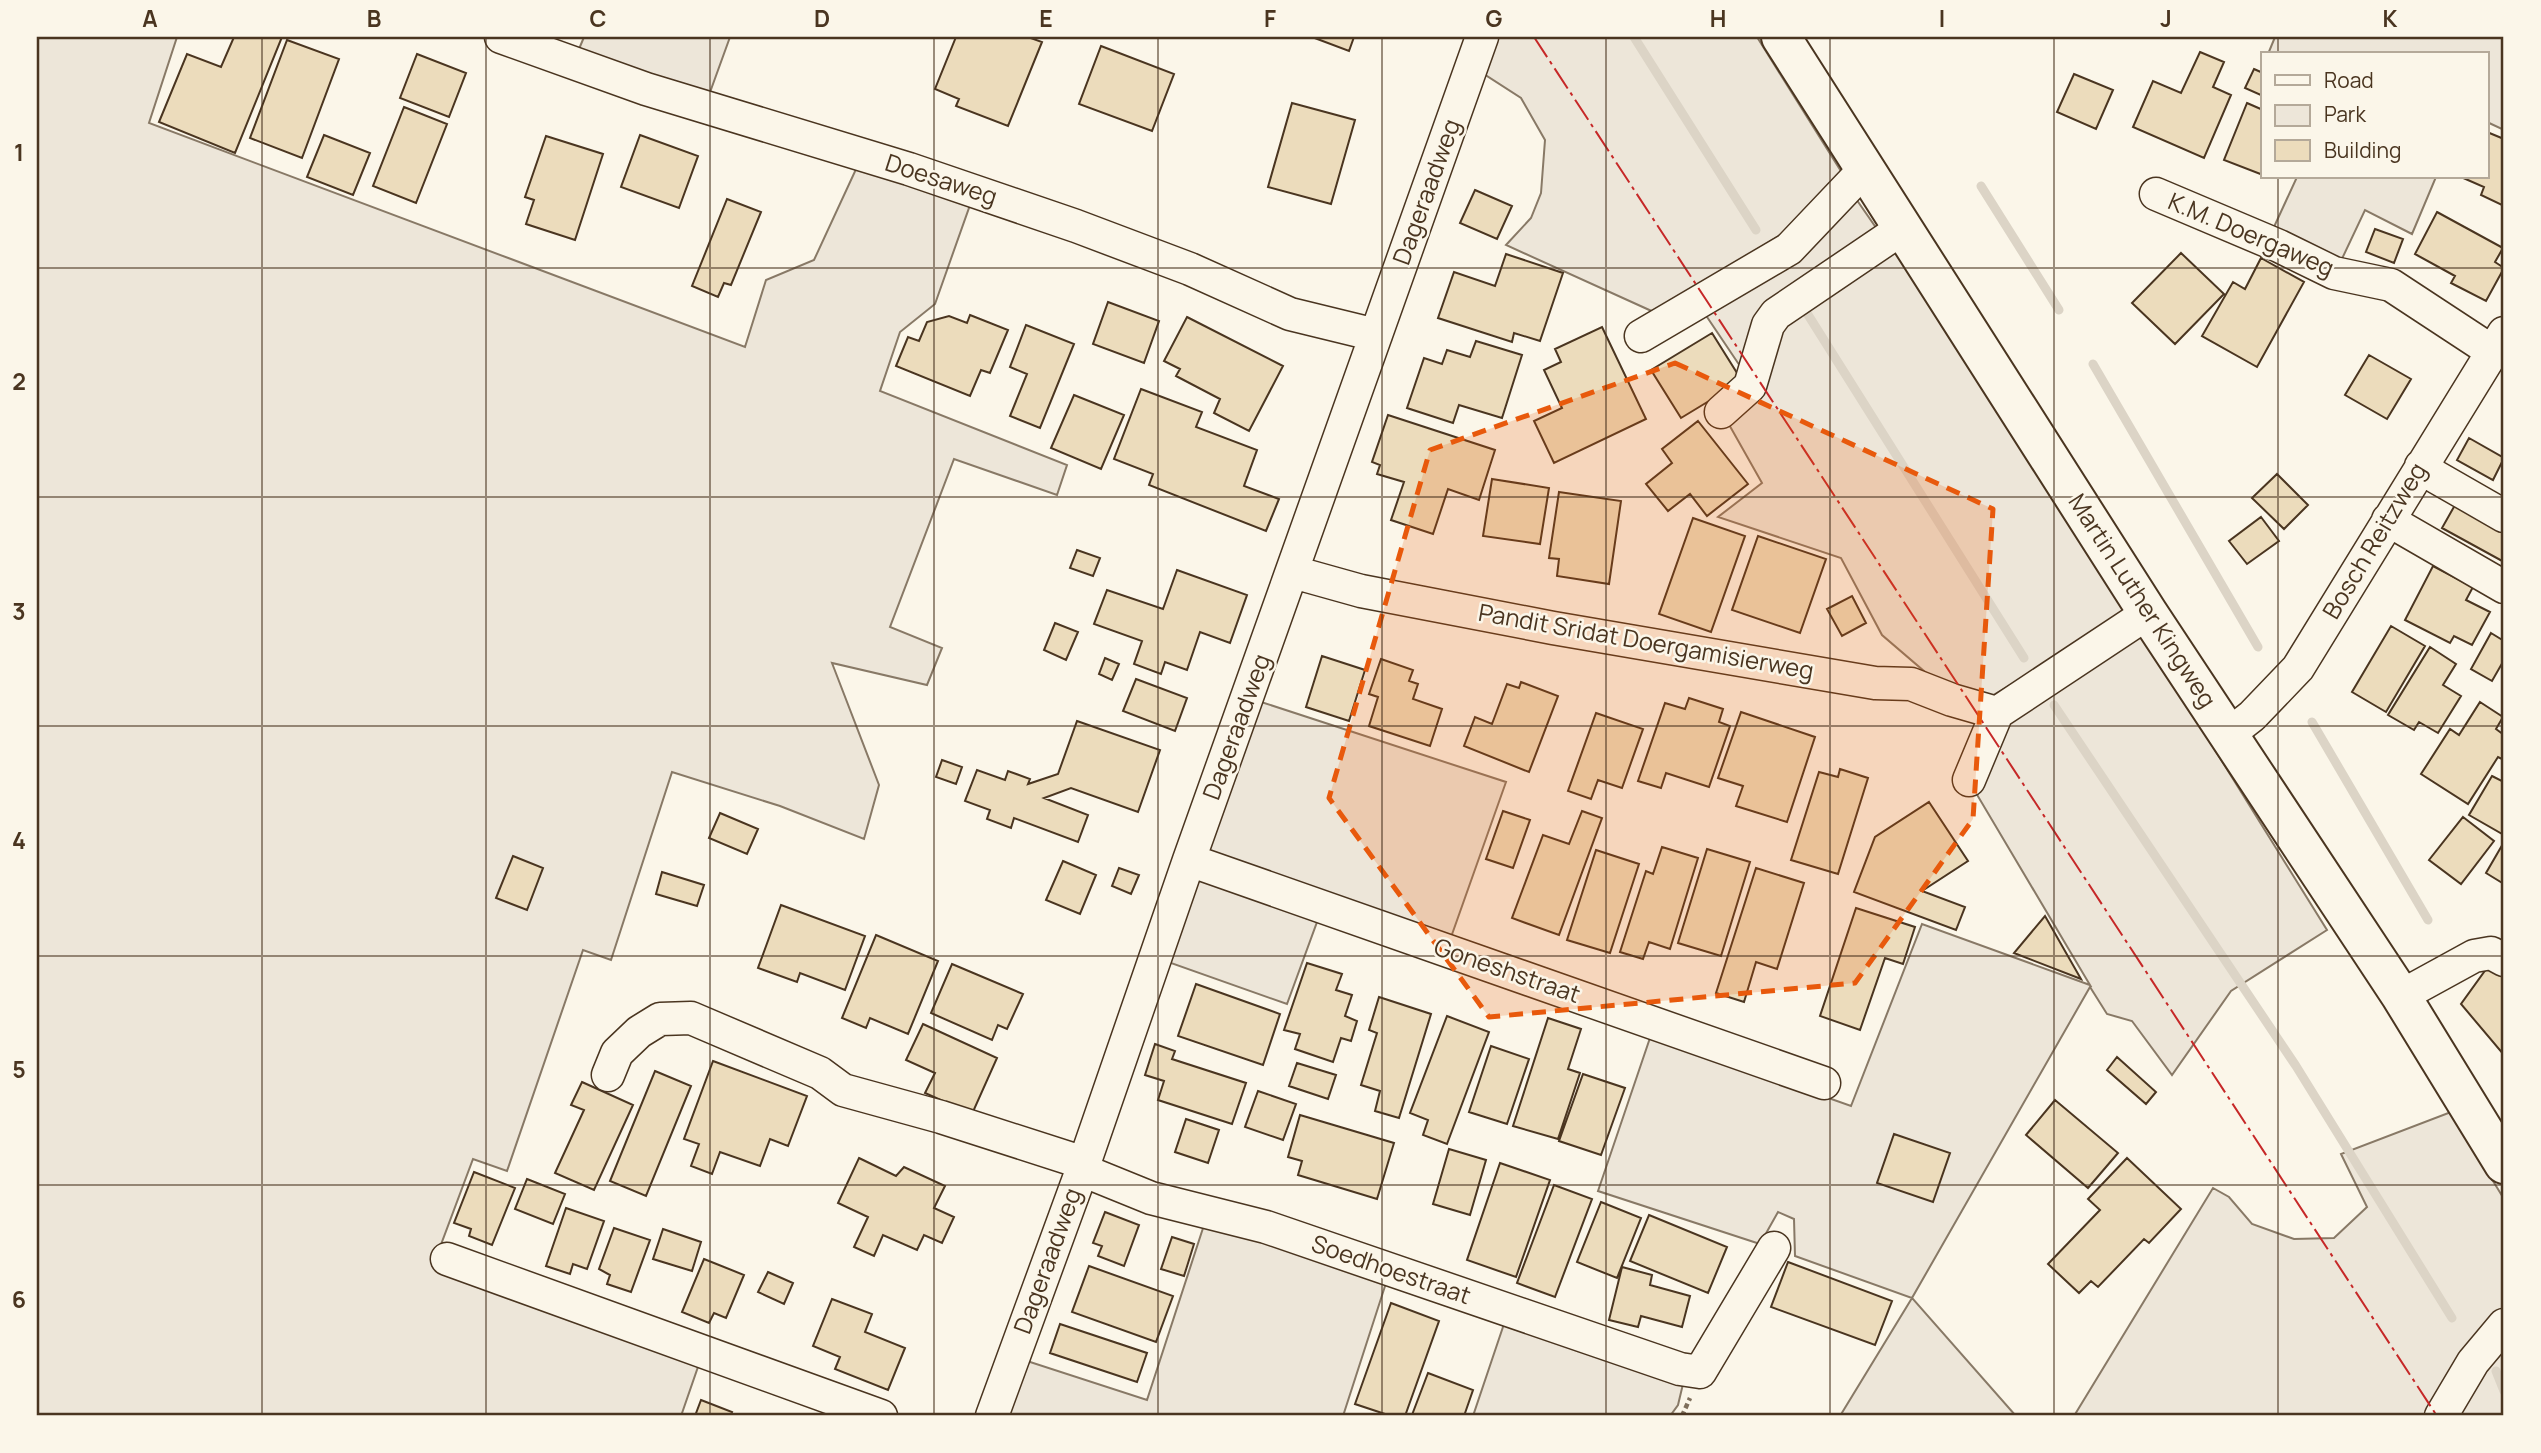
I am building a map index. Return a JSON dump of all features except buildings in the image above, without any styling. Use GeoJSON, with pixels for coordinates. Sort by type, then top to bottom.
{"type":"FeatureCollection","features":[{"type":"Feature","properties":{"kind":"main road","name":"Martin Luther Kingweg"},"geometry":{"type":"LineString","coordinates":[[1781,37],[2148,612],[2401,996],[2504,1164]]}},
{"type":"Feature","properties":{"kind":"street","name":"Doesaweg"},"geometry":{"type":"LineString","coordinates":[[502,37],[646,89],[909,169],[1076,226],[1190,269],[1290,314],[1376,335]]}},
{"type":"Feature","properties":{"kind":"street","name":"Dageraadweg"},"geometry":{"type":"LineString","coordinates":[[992,1416],[1482,37]]}},
{"type":"Feature","properties":{"kind":"street"},"geometry":{"type":"LineString","coordinates":[[1641,337],[1789,249],[1865,169]]}},
{"type":"Feature","properties":{"kind":"street","name":"K.M. Doergaweg"},"geometry":{"type":"LineString","coordinates":[[2156,194],[2280,246],[2334,273],[2391,285],[2499,342]]}},
{"type":"Feature","properties":{"kind":"street"},"geometry":{"type":"LineString","coordinates":[[1721,412],[1750,386],[1768,326],[1776,314],[1903,228]]}},
{"type":"Feature","properties":{"kind":"street","name":"Bosch Reitzweg"},"geometry":{"type":"LineString","coordinates":[[2229,734],[2252,716],[2298,668],[2499,342]]}},
{"type":"Feature","properties":{"kind":"street"},"geometry":{"type":"LineString","coordinates":[[2421,466],[2504,516]]}},
{"type":"Feature","properties":{"kind":"street"},"geometry":{"type":"LineString","coordinates":[[2388,520],[2504,587]]}},
{"type":"Feature","properties":{"kind":"street","name":"Pandit Sridat Doergamisierweg"},"geometry":{"type":"LineString","coordinates":[[1293,572],[1361,591],[1553,628],[1874,683],[1911,684],[1997,713]]}},
{"type":"Feature","properties":{"kind":"street"},"geometry":{"type":"LineString","coordinates":[[1969,780],[1997,713],[2148,612]]}},
{"type":"Feature","properties":{"kind":"street","name":"Goneshstraat"},"geometry":{"type":"LineString","coordinates":[[1189,860],[1824,1083]]}},
{"type":"Feature","properties":{"kind":"street"},"geometry":{"type":"LineString","coordinates":[[2401,996],[2474,956],[2491,953],[2504,960]]}},
{"type":"Feature","properties":{"kind":"street","name":"Soedhoestraat"},"geometry":{"type":"LineString","coordinates":[[608,1076],[617,1053],[639,1032],[660,1019],[691,1018],[820,1073],[842,1090],[941,1117],[1083,1166],[1152,1198],[1266,1227],[1680,1369],[1700,1372],[1774,1248]]}},
{"type":"Feature","properties":{"kind":"street"},"geometry":{"type":"LineString","coordinates":[[447,1259],[881,1416]]}},
{"type":"Feature","properties":{"kind":"street"},"geometry":{"type":"LineString","coordinates":[[2441,1416],[2473,1362],[2504,1325]]}},
{"type":"Feature","properties":{"kind":"highlighted area"},"geometry":{"type":"Polygon","coordinates":[[[1675,363],[1993,509],[1973,819],[1855,983],[1489,1017],[1329,798],[1430,450],[1675,363]]]}},
{"type":"Feature","properties":{"kind":"green space"},"geometry":{"type":"Polygon","coordinates":[[[37,37],[177,37],[149,123],[745,347],[766,280],[814,260],[857,167],[970,205],[935,304],[900,332],[880,391],[1067,465],[1057,495],[954,459],[890,627],[942,648],[927,685],[832,663],[879,785],[864,839],[780,806],[672,772],[611,960],[583,950],[507,1171],[473,1159],[433,1266],[700,1361],[681,1416],[37,1416],[37,37]]]}},
{"type":"Feature","properties":{"kind":"green space"},"geometry":{"type":"Polygon","coordinates":[[[584,37],[730,37],[709,95],[579,49],[584,37]]]}},
{"type":"Feature","properties":{"kind":"green space"},"geometry":{"type":"Polygon","coordinates":[[[1497,37],[1757,37],[1844,176],[1785,232],[1656,313],[1506,245],[1531,218],[1541,193],[1545,140],[1521,98],[1484,74],[1497,37]]]}},
{"type":"Feature","properties":{"kind":"green space"},"geometry":{"type":"Polygon","coordinates":[[[2275,37],[2504,37],[2504,130],[2488,122],[2488,52],[2269,52],[2275,37]]]}},
{"type":"Feature","properties":{"kind":"green space"},"geometry":{"type":"Polygon","coordinates":[[[2297,178],[2436,178],[2412,234],[2365,210],[2340,263],[2273,229],[2297,178]]]}},
{"type":"Feature","properties":{"kind":"green space"},"geometry":{"type":"Polygon","coordinates":[[[1854,196],[1879,232],[1742,369],[1703,311],[1854,196]]]}},
{"type":"Feature","properties":{"kind":"green space"},"geometry":{"type":"Polygon","coordinates":[[[1892,247],[2128,615],[1985,700],[1938,683],[1882,635],[1841,558],[1718,517],[1762,483],[1727,421],[1771,337],[1792,315],[1892,247]]]}},
{"type":"Feature","properties":{"kind":"green space"},"geometry":{"type":"Polygon","coordinates":[[[2141,631],[2327,930],[2231,991],[2172,1075],[2132,1021],[2107,1014],[2090,987],[1912,1298],[1795,1256],[1794,1219],[1778,1212],[1760,1244],[1598,1191],[1651,1035],[1851,1106],[1922,924],[2090,985],[1976,793],[2005,719],[2141,631]]]}},
{"type":"Feature","properties":{"kind":"green space"},"geometry":{"type":"Polygon","coordinates":[[[1258,701],[1506,782],[1450,940],[1205,854],[1258,701]]]}},
{"type":"Feature","properties":{"kind":"green space"},"geometry":{"type":"Polygon","coordinates":[[[1197,876],[1317,922],[1287,1004],[1168,962],[1197,876]]]}},
{"type":"Feature","properties":{"kind":"green space"},"geometry":{"type":"Polygon","coordinates":[[[2451,1112],[2504,1199],[2504,1307],[2468,1353],[2430,1416],[2074,1416],[2213,1188],[2229,1197],[2252,1224],[2294,1239],[2334,1238],[2367,1207],[2341,1154],[2451,1112]]]}},
{"type":"Feature","properties":{"kind":"green space"},"geometry":{"type":"Polygon","coordinates":[[[1205,1222],[1387,1280],[1343,1416],[1004,1416],[1024,1360],[1147,1400],[1205,1222]]]}},
{"type":"Feature","properties":{"kind":"green space"},"geometry":{"type":"Polygon","coordinates":[[[1912,1298],[2016,1416],[1840,1416],[1912,1298]]]}},
{"type":"Feature","properties":{"kind":"green space"},"geometry":{"type":"Polygon","coordinates":[[[1505,1321],[1683,1384],[1678,1405],[1670,1416],[1473,1416],[1505,1321]]]}},
{"type":"Feature","properties":{"kind":"green space"},"geometry":{"type":"Polygon","coordinates":[[[2504,1341],[2504,1416],[2453,1416],[2504,1341]]]}},
{"type":"Feature","properties":{"kind":"waterway"},"geometry":{"type":"LineString","coordinates":[[1634,37],[1756,230]]}},
{"type":"Feature","properties":{"kind":"waterway"},"geometry":{"type":"LineString","coordinates":[[1981,186],[2059,310]]}},
{"type":"Feature","properties":{"kind":"waterway"},"geometry":{"type":"LineString","coordinates":[[1805,310],[2024,658]]}},
{"type":"Feature","properties":{"kind":"waterway"},"geometry":{"type":"LineString","coordinates":[[2093,364],[2258,647]]}},
{"type":"Feature","properties":{"kind":"waterway"},"geometry":{"type":"LineString","coordinates":[[2054,705],[2296,1066],[2452,1318]]}},
{"type":"Feature","properties":{"kind":"waterway"},"geometry":{"type":"LineString","coordinates":[[2312,722],[2428,920]]}},
{"type":"Feature","properties":{"kind":"waterway"},"geometry":{"type":"LineString","coordinates":[[2496,1371],[2504,1391]]}},
{"type":"Feature","properties":{"kind":"power"},"geometry":{"type":"LineString","coordinates":[[1534,37],[2437,1416]]}}]}
